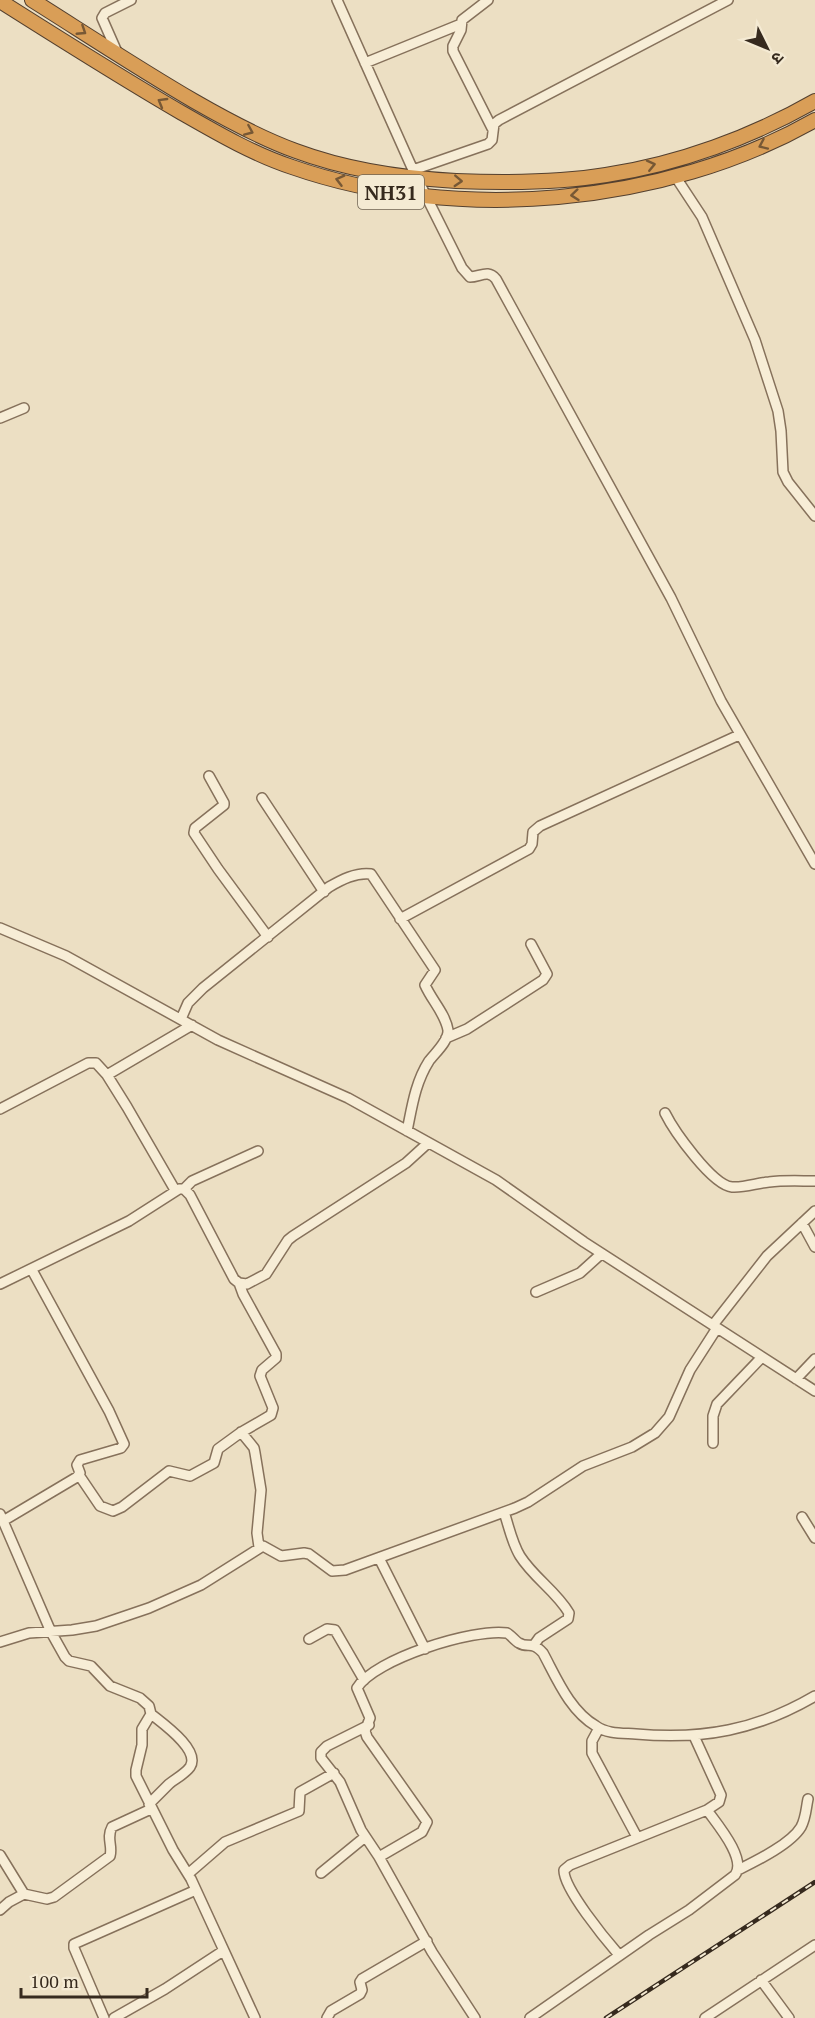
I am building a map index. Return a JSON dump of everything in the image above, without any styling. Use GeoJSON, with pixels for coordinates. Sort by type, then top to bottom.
{"type":"FeatureCollection","features":[{"type":"Feature","properties":{"kind":"highway","name":"NH31"},"geometry":{"type":"LineString","coordinates":[[32,0],[118,55],[238,126],[297,152],[368,171],[485,182],[548,181],[606,175],[707,150],[791,115],[815,101]]}},
{"type":"Feature","properties":{"kind":"highway","name":"NH31"},"geometry":{"type":"LineString","coordinates":[[0,1],[149,94],[231,141],[291,167],[365,187],[427,197],[549,198],[609,192],[712,165],[754,149],[815,120]]}},
{"type":"Feature","properties":{"kind":"street"},"geometry":{"type":"LineString","coordinates":[[118,55],[102,18],[105,13],[131,0]]}},
{"type":"Feature","properties":{"kind":"street"},"geometry":{"type":"LineString","coordinates":[[337,0],[415,175],[466,273],[470,277],[488,273],[496,279],[656,570],[739,735],[815,864]]}},
{"type":"Feature","properties":{"kind":"street"},"geometry":{"type":"LineString","coordinates":[[415,175],[488,144],[494,136],[453,51],[465,16],[488,0]]}},
{"type":"Feature","properties":{"kind":"street"},"geometry":{"type":"LineString","coordinates":[[492,128],[499,120],[728,0]]}},
{"type":"Feature","properties":{"kind":"street"},"geometry":{"type":"LineString","coordinates":[[365,63],[461,24]]}},
{"type":"Feature","properties":{"kind":"street"},"geometry":{"type":"LineString","coordinates":[[675,176],[702,217],[756,340],[778,411],[783,472],[788,482],[815,516]]}},
{"type":"Feature","properties":{"kind":"street"},"geometry":{"type":"LineString","coordinates":[[0,418],[24,408]]}},
{"type":"Feature","properties":{"kind":"street"},"geometry":{"type":"LineString","coordinates":[[400,919],[529,849],[533,832],[540,826],[739,735]]}},
{"type":"Feature","properties":{"kind":"street"},"geometry":{"type":"LineString","coordinates":[[209,776],[224,803],[221,808],[195,828],[194,833],[268,937]]}},
{"type":"Feature","properties":{"kind":"street"},"geometry":{"type":"LineString","coordinates":[[262,798],[324,892]]}},
{"type":"Feature","properties":{"kind":"street"},"geometry":{"type":"LineString","coordinates":[[181,1019],[185,1008],[194,997],[324,892],[346,878],[371,874],[435,970],[424,986],[444,1019],[447,1038]]}},
{"type":"Feature","properties":{"kind":"street"},"geometry":{"type":"LineString","coordinates":[[0,928],[66,956],[218,1040],[348,1098],[496,1180],[602,1254],[815,1391]]}},
{"type":"Feature","properties":{"kind":"street"},"geometry":{"type":"LineString","coordinates":[[407,1131],[417,1084],[428,1062],[447,1038],[467,1029],[543,980],[547,975],[531,944]]}},
{"type":"Feature","properties":{"kind":"street"},"geometry":{"type":"LineString","coordinates":[[107,1075],[192,1025]]}},
{"type":"Feature","properties":{"kind":"street"},"geometry":{"type":"LineString","coordinates":[[0,1109],[88,1063],[96,1064],[107,1075],[179,1190],[190,1196],[234,1279],[239,1283],[276,1356],[262,1370],[260,1376],[273,1413],[269,1418],[241,1432],[218,1449],[214,1463],[196,1474],[186,1476],[169,1471],[122,1507],[113,1511],[104,1508],[79,1475],[77,1465],[80,1460],[121,1448],[124,1444],[109,1411],[32,1270]]}},
{"type":"Feature","properties":{"kind":"street"},"geometry":{"type":"LineString","coordinates":[[665,1113],[686,1147],[714,1176],[728,1186],[815,1181]]}},
{"type":"Feature","properties":{"kind":"street"},"geometry":{"type":"LineString","coordinates":[[239,1283],[247,1284],[267,1274],[288,1240],[406,1163],[428,1143]]}},
{"type":"Feature","properties":{"kind":"street"},"geometry":{"type":"LineString","coordinates":[[0,1284],[129,1221],[192,1181],[258,1151]]}},
{"type":"Feature","properties":{"kind":"street"},"geometry":{"type":"LineString","coordinates":[[0,1642],[29,1633],[96,1626],[149,1608],[201,1585],[259,1547],[266,1546],[281,1557],[309,1554],[326,1567],[337,1571],[379,1558],[528,1502],[583,1466],[632,1447],[655,1433],[669,1417],[690,1370],[715,1326],[755,1271],[783,1240],[815,1212]]}},
{"type":"Feature","properties":{"kind":"street"},"geometry":{"type":"LineString","coordinates":[[802,1223],[815,1247]]}},
{"type":"Feature","properties":{"kind":"street"},"geometry":{"type":"LineString","coordinates":[[536,1292],[580,1273],[602,1254]]}},
{"type":"Feature","properties":{"kind":"street"},"geometry":{"type":"LineString","coordinates":[[713,1443],[713,1416],[717,1404],[762,1357]]}},
{"type":"Feature","properties":{"kind":"street"},"geometry":{"type":"LineString","coordinates":[[796,1379],[815,1359]]}},
{"type":"Feature","properties":{"kind":"street"},"geometry":{"type":"LineString","coordinates":[[241,1432],[254,1448],[261,1490],[257,1533],[259,1547]]}},
{"type":"Feature","properties":{"kind":"street"},"geometry":{"type":"LineString","coordinates":[[0,1910],[24,1894],[48,1899],[62,1892],[110,1856],[109,1834],[112,1827],[150,1807],[169,1784],[188,1769],[192,1762],[192,1757],[183,1741],[151,1714],[149,1706],[140,1698],[116,1690],[91,1666],[69,1661],[60,1651],[1,1517],[79,1475]]}},
{"type":"Feature","properties":{"kind":"street"},"geometry":{"type":"LineString","coordinates":[[504,1512],[519,1555],[537,1577],[555,1593],[569,1613],[568,1619],[538,1638],[534,1645]]}},
{"type":"Feature","properties":{"kind":"street"},"geometry":{"type":"LineString","coordinates":[[802,1517],[815,1538]]}},
{"type":"Feature","properties":{"kind":"street"},"geometry":{"type":"LineString","coordinates":[[379,1558],[424,1649]]}},
{"type":"Feature","properties":{"kind":"street"},"geometry":{"type":"LineString","coordinates":[[309,1639],[327,1629],[335,1630],[364,1680]]}},
{"type":"Feature","properties":{"kind":"street"},"geometry":{"type":"LineString","coordinates":[[379,1857],[422,1832],[427,1822],[367,1737],[365,1731],[369,1725],[368,1714],[357,1691],[358,1685],[364,1680],[402,1656],[474,1635],[503,1632],[510,1634],[520,1644],[534,1645],[543,1653],[569,1700],[585,1719],[606,1731],[666,1737],[722,1732],[770,1718],[815,1696]]}},
{"type":"Feature","properties":{"kind":"street"},"geometry":{"type":"LineString","coordinates":[[151,1714],[142,1729],[142,1750],[136,1770],[139,1784],[196,1890],[255,2018]]}},
{"type":"Feature","properties":{"kind":"street"},"geometry":{"type":"LineString","coordinates":[[369,1725],[322,1750],[321,1758],[340,1782],[365,1837],[475,2018]]}},
{"type":"Feature","properties":{"kind":"street"},"geometry":{"type":"LineString","coordinates":[[599,1728],[592,1741],[592,1753],[637,1837]]}},
{"type":"Feature","properties":{"kind":"street"},"geometry":{"type":"LineString","coordinates":[[619,1956],[594,1925],[563,1873],[570,1865],[707,1810],[719,1802],[722,1795],[694,1736]]}},
{"type":"Feature","properties":{"kind":"street"},"geometry":{"type":"LineString","coordinates":[[188,1874],[225,1842],[299,1811],[300,1792],[334,1773]]}},
{"type":"Feature","properties":{"kind":"street"},"geometry":{"type":"LineString","coordinates":[[530,2018],[689,1910],[738,1870],[771,1852],[799,1831],[805,1817],[808,1799]]}},
{"type":"Feature","properties":{"kind":"street"},"geometry":{"type":"LineString","coordinates":[[707,1810],[734,1851],[738,1860],[738,1870]]}},
{"type":"Feature","properties":{"kind":"street"},"geometry":{"type":"LineString","coordinates":[[321,1873],[365,1837]]}},
{"type":"Feature","properties":{"kind":"street"},"geometry":{"type":"LineString","coordinates":[[0,1855],[24,1894]]}},
{"type":"Feature","properties":{"kind":"street"},"geometry":{"type":"LineString","coordinates":[[104,2018],[74,1944],[196,1890]]}},
{"type":"Feature","properties":{"kind":"street"},"geometry":{"type":"LineString","coordinates":[[327,2018],[331,2011],[362,1992],[360,1983],[362,1979],[427,1941]]}},
{"type":"Feature","properties":{"kind":"street"},"geometry":{"type":"LineString","coordinates":[[705,2018],[815,1945]]}},
{"type":"Feature","properties":{"kind":"street"},"geometry":{"type":"LineString","coordinates":[[114,2018],[224,1951]]}},
{"type":"Feature","properties":{"kind":"street"},"geometry":{"type":"LineString","coordinates":[[761,1980],[789,2018]]}},
{"type":"Feature","properties":{"kind":"railway"},"geometry":{"type":"LineString","coordinates":[[606,2018],[815,1882]]}}]}
